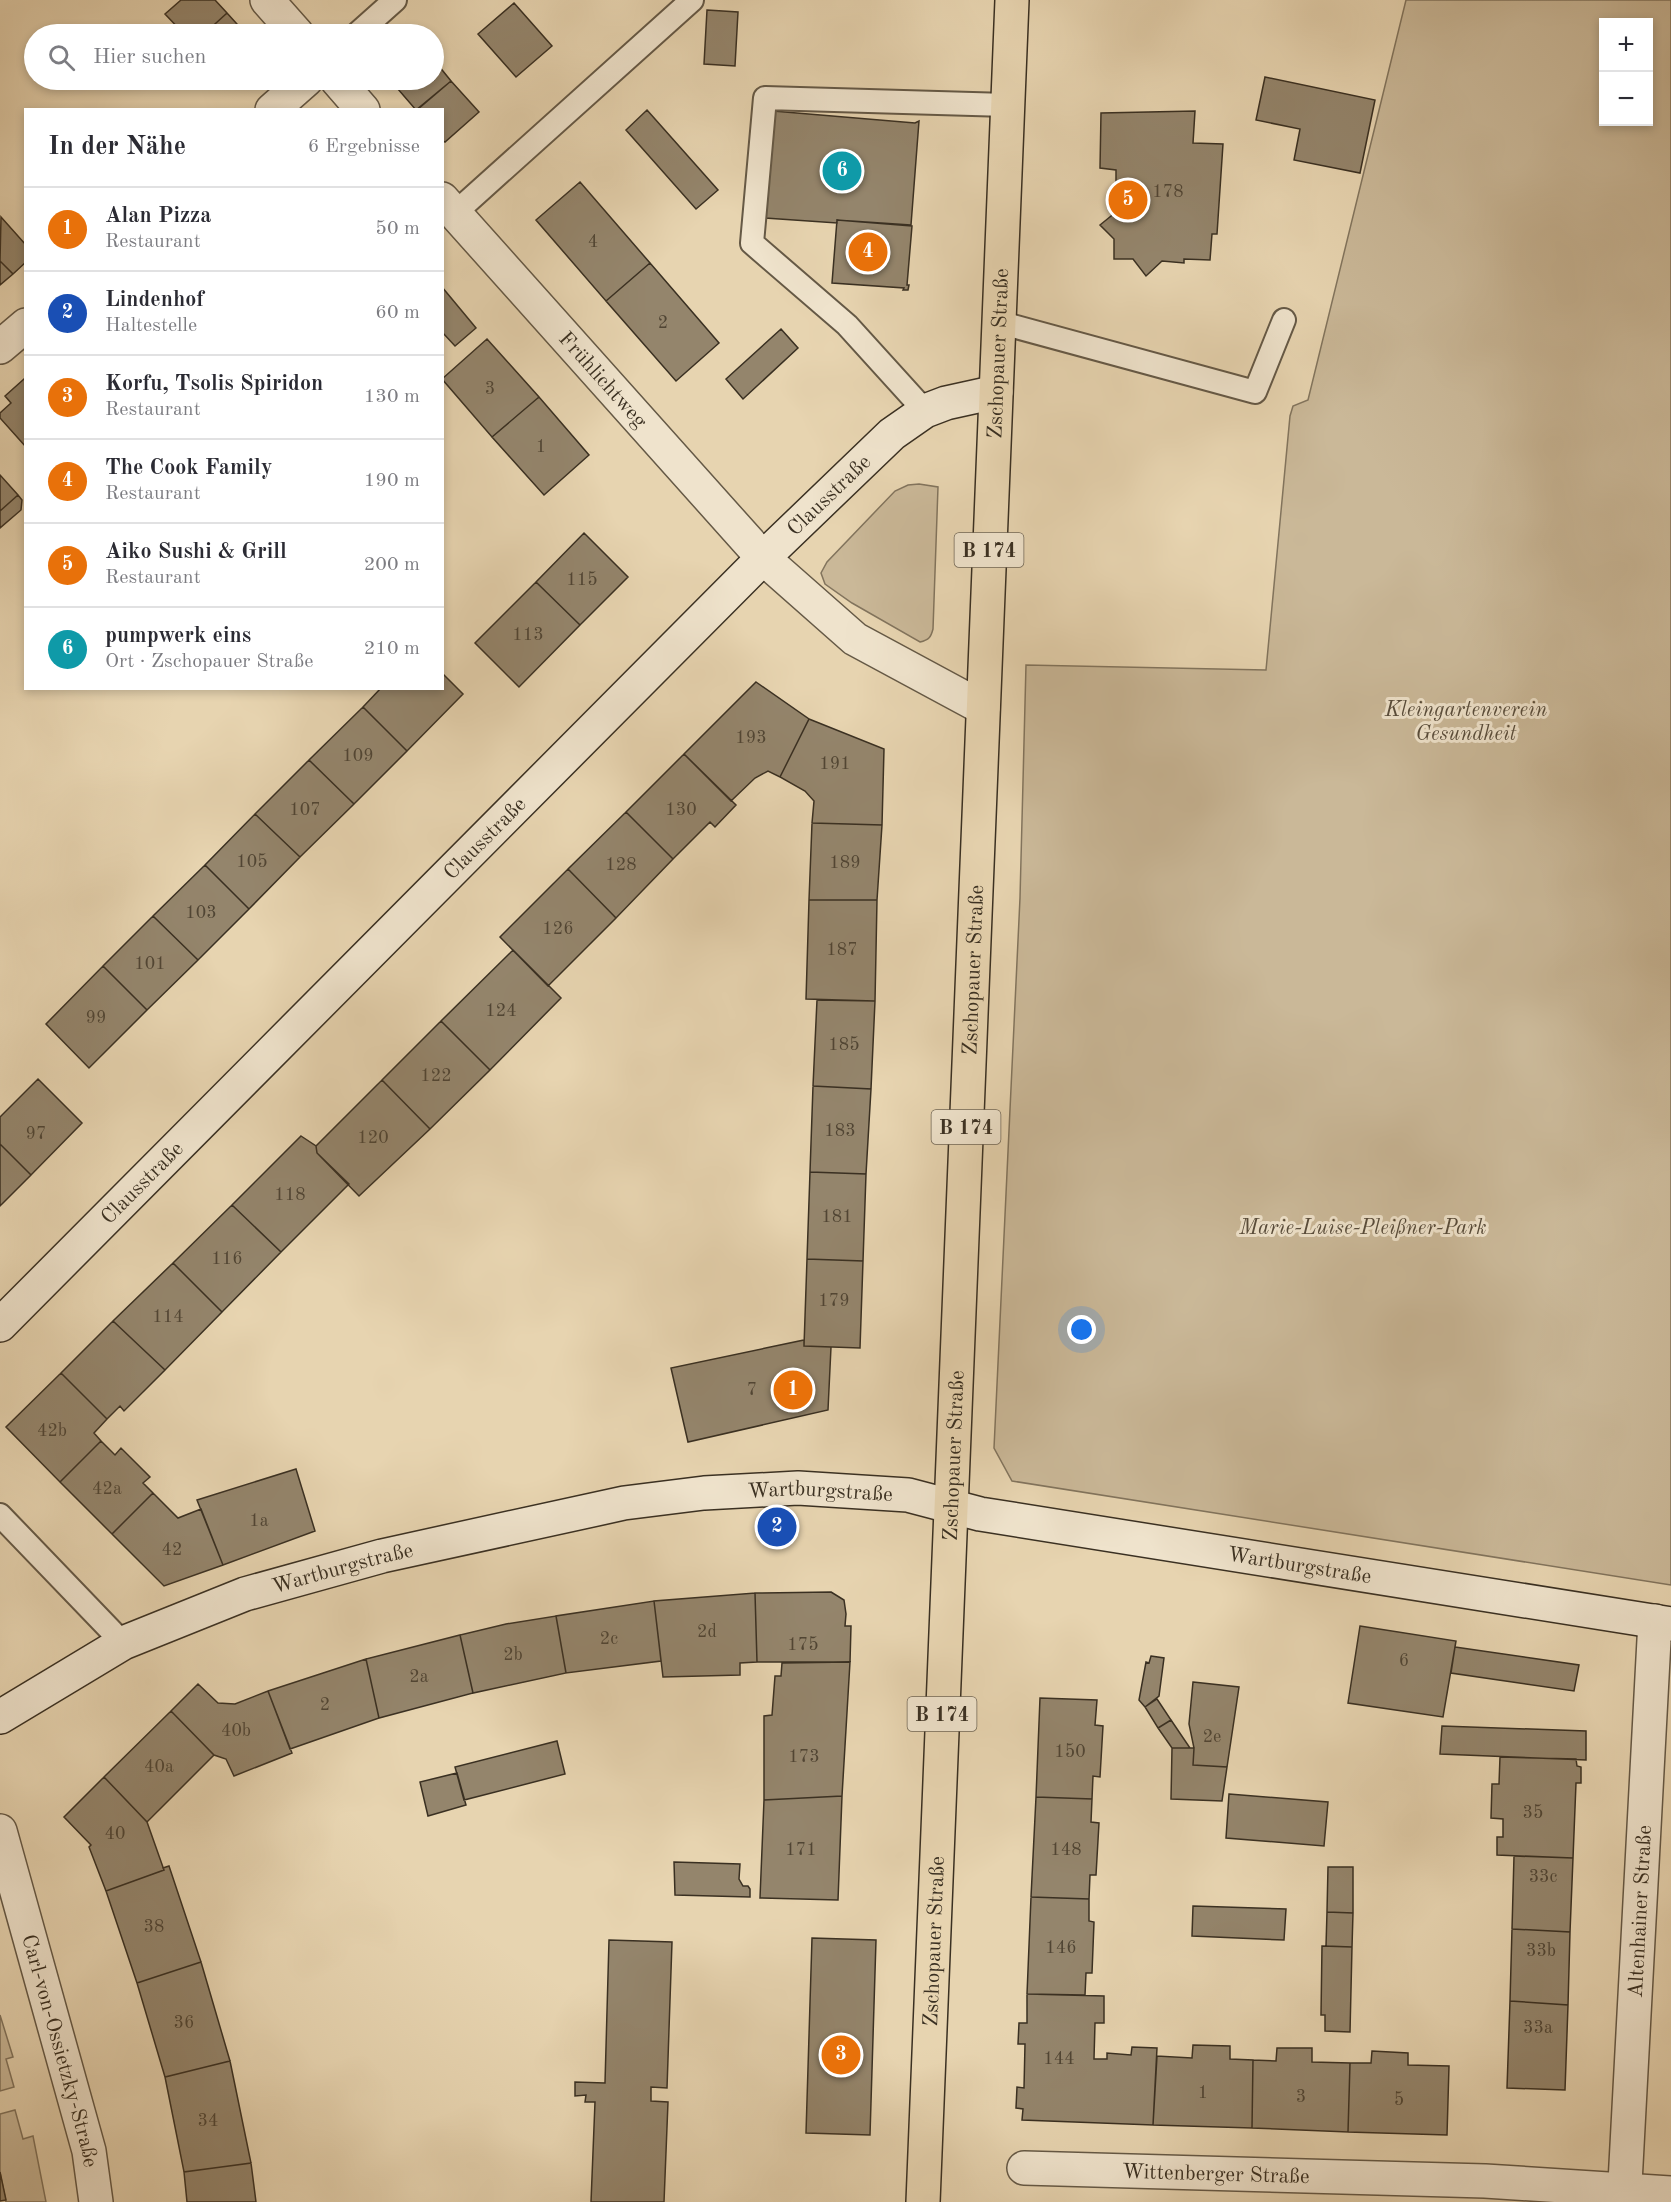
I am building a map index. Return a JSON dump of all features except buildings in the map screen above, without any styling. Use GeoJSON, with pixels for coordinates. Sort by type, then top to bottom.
{"type":"FeatureCollection","features":[{"type":"Feature","properties":{"kind":"main road"},"geometry":{"type":"LineString","coordinates":[[267,0],[288,24]]}},
{"type":"Feature","properties":{"kind":"main road","name":"Zschopauer Straße"},"geometry":{"type":"LineString","coordinates":[[922,2202],[1012,0]]}},
{"type":"Feature","properties":{"kind":"main road"},"geometry":{"type":"LineString","coordinates":[[274,108],[295,90]]}},
{"type":"Feature","properties":{"kind":"main road"},"geometry":{"type":"LineString","coordinates":[[346,90],[361,108]]}},
{"type":"Feature","properties":{"kind":"main road","name":"Frühlichtweg"},"geometry":{"type":"LineString","coordinates":[[449,206],[763,558]]}},
{"type":"Feature","properties":{"kind":"main road"},"geometry":{"type":"LineString","coordinates":[[0,347],[24,326]]}},
{"type":"Feature","properties":{"kind":"main road","name":"Clausstraße"},"geometry":{"type":"LineString","coordinates":[[0,1325],[763,558],[892,434],[924,411],[946,403],[996,392]]}},
{"type":"Feature","properties":{"kind":"main road"},"geometry":{"type":"LineString","coordinates":[[763,558],[855,639],[983,708]]}},
{"type":"Feature","properties":{"kind":"main road","name":"Wartburgstraße"},"geometry":{"type":"LineString","coordinates":[[0,1717],[123,1642],[245,1594],[360,1562],[500,1529],[624,1503],[704,1493],[798,1488],[908,1495],[980,1514],[1663,1622]]}},
{"type":"Feature","properties":{"kind":"main road","name":"Altenhainer Straße"},"geometry":{"type":"LineString","coordinates":[[1624,2196],[1663,1622]]}},
{"type":"Feature","properties":{"kind":"main road","name":"Carl-von-Ossietzky-Straße"},"geometry":{"type":"LineString","coordinates":[[0,1832],[89,2151],[96,2202]]}},
{"type":"Feature","properties":{"kind":"main road","name":"Wittenberger Straße"},"geometry":{"type":"LineString","coordinates":[[1024,2168],[1485,2181],[1624,2196],[1671,2193]]}},
{"type":"Feature","properties":{"kind":"lane"},"geometry":{"type":"LineString","coordinates":[[368,24],[395,0]]}},
{"type":"Feature","properties":{"kind":"lane"},"geometry":{"type":"LineString","coordinates":[[449,206],[692,0]]}},
{"type":"Feature","properties":{"kind":"lane"},"geometry":{"type":"LineString","coordinates":[[924,411],[847,326],[752,243],[765,98],[1007,105]]}},
{"type":"Feature","properties":{"kind":"lane"},"geometry":{"type":"LineString","coordinates":[[998,322],[1255,392],[1284,320]]}},
{"type":"Feature","properties":{"kind":"lane"},"geometry":{"type":"LineString","coordinates":[[0,1515],[123,1642]]}},
{"type":"Feature","properties":{"kind":"green space"},"geometry":{"type":"Polygon","coordinates":[[[1406,0],[1671,0],[1671,1585],[1012,1481],[994,1448],[1020,898],[1026,665],[1266,670],[1290,416],[1293,406],[1308,400],[1406,0]]]}},
{"type":"Feature","properties":{"kind":"green space"},"geometry":{"type":"Polygon","coordinates":[[[908,485],[938,487],[933,629],[929,638],[920,642],[852,603],[825,584],[821,573],[827,562],[895,491],[908,485]]]}},
{"type":"Feature","properties":{"kind":"green space"},"geometry":{"type":"Polygon","coordinates":[[[0,2015],[13,2057],[6,2059],[14,2087],[0,2091],[0,2015]]]}},
{"type":"Feature","properties":{"kind":"green space"},"geometry":{"type":"Polygon","coordinates":[[[15,2110],[23,2139],[33,2136],[46,2202],[6,2202],[0,2172],[0,2114],[15,2110]]]}},
{"type":"Feature","properties":{"kind":"place","name":"pumpwerk eins"},"geometry":{"type":"Point","coordinates":[842,171]}},
{"type":"Feature","properties":{"kind":"place","name":"Aiko Sushi & Grill"},"geometry":{"type":"Point","coordinates":[1128,200]}},
{"type":"Feature","properties":{"kind":"place","name":"The Cook Family"},"geometry":{"type":"Point","coordinates":[868,252]}},
{"type":"Feature","properties":{"kind":"place","name":"Alan Pizza"},"geometry":{"type":"Point","coordinates":[793,1390]}},
{"type":"Feature","properties":{"kind":"place","name":"Lindenhof"},"geometry":{"type":"Point","coordinates":[777,1527]}},
{"type":"Feature","properties":{"kind":"place","name":"Korfu, Tsolis Spiridon"},"geometry":{"type":"Point","coordinates":[841,2055]}},
{"type":"Feature","properties":{"kind":"park label","name":"Kleingartenverein Gesundheit"},"geometry":{"type":"Point","coordinates":[1466,721]}},
{"type":"Feature","properties":{"kind":"park label","name":"Marie-Luise-Pleißner-Park"},"geometry":{"type":"Point","coordinates":[1363,1227]}}]}
